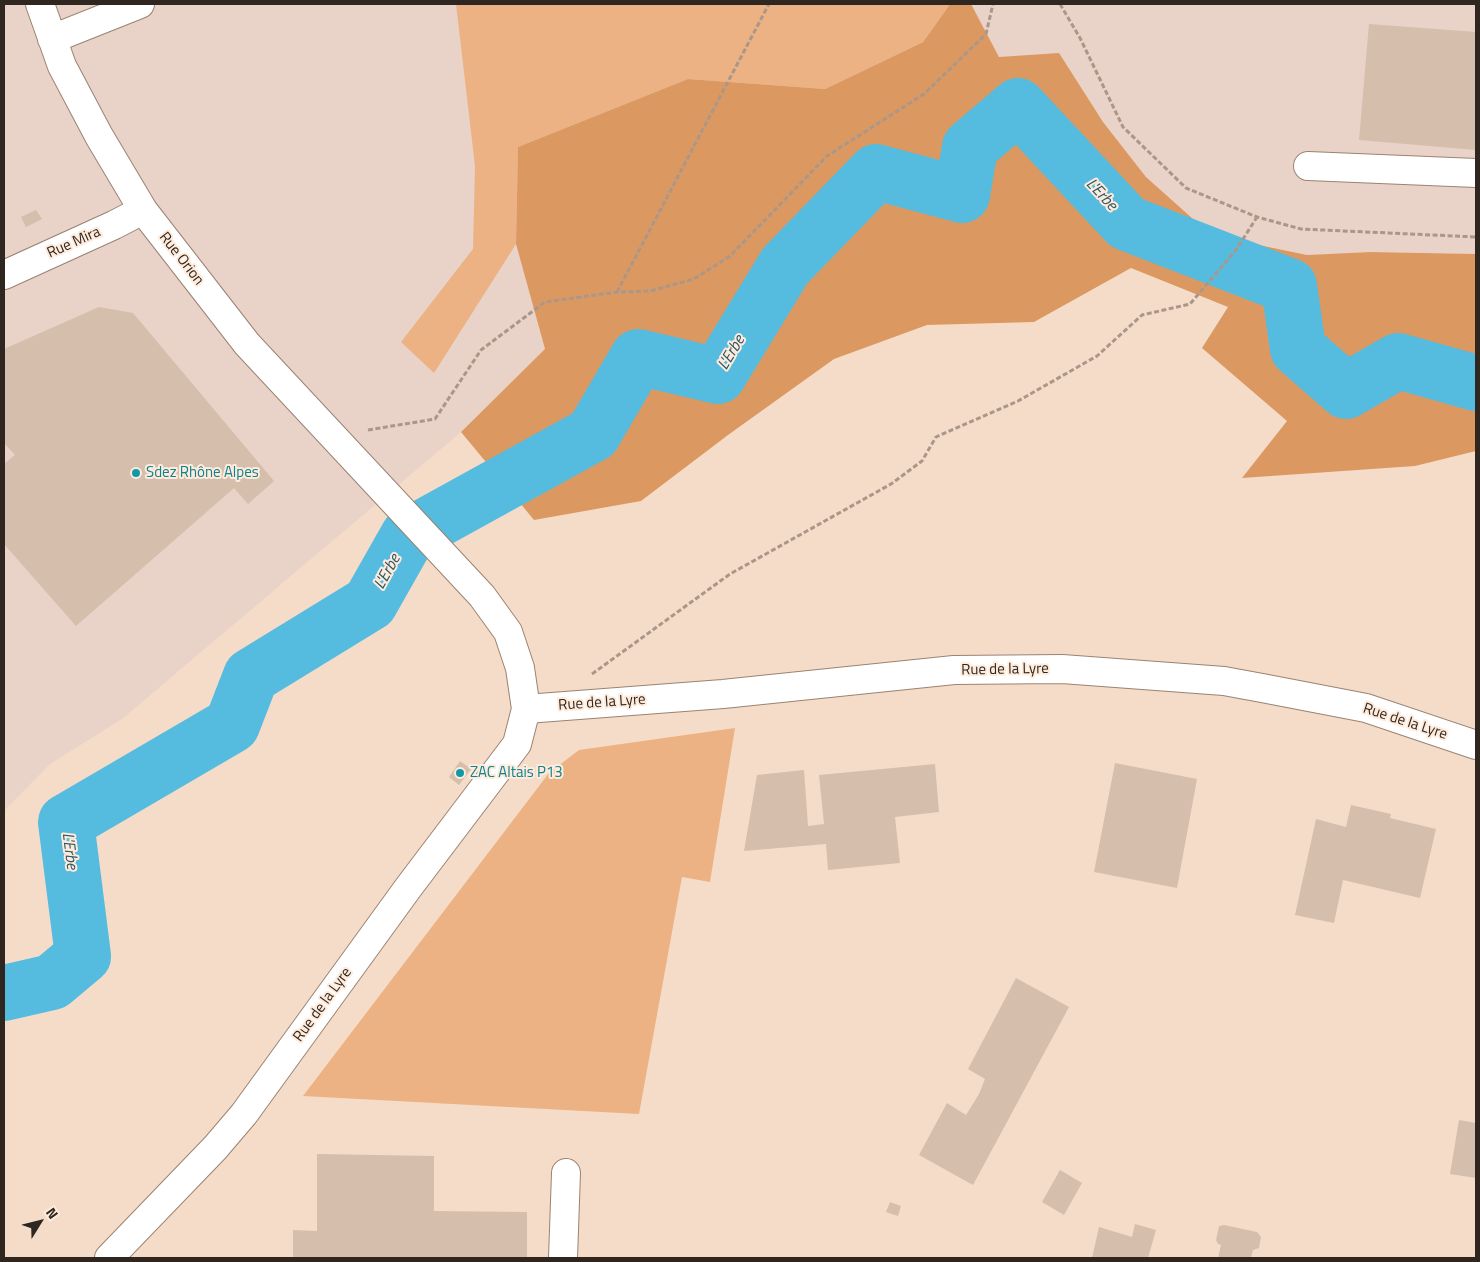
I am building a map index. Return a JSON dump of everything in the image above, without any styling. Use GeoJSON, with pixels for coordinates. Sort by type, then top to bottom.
{"type":"FeatureCollection","features":[{"type":"Feature","properties":{"kind":"street","name":"Rue Orion"},"geometry":{"type":"LineString","coordinates":[[40,4],[62,66],[99,136],[143,210],[247,344],[451,564]]}},
{"type":"Feature","properties":{"kind":"street"},"geometry":{"type":"LineString","coordinates":[[52,39],[140,4]]}},
{"type":"Feature","properties":{"kind":"street"},"geometry":{"type":"LineString","coordinates":[[1308,166],[1476,173]]}},
{"type":"Feature","properties":{"kind":"street","name":"Rue Mira"},"geometry":{"type":"LineString","coordinates":[[4,275],[143,210]]}},
{"type":"Feature","properties":{"kind":"street","name":"Rue de la Lyre"},"geometry":{"type":"LineString","coordinates":[[109,1258],[215,1148],[244,1114],[408,888],[517,744],[526,709],[520,668],[508,632],[482,596],[451,564]]}},
{"type":"Feature","properties":{"kind":"street","name":"Rue de la Lyre"},"geometry":{"type":"LineString","coordinates":[[526,709],[724,694],[954,670],[1062,669],[1243,684],[1366,708],[1476,745]]}},
{"type":"Feature","properties":{"kind":"street"},"geometry":{"type":"LineString","coordinates":[[563,1258],[566,1173]]}},
{"type":"Feature","properties":{"kind":"path"},"geometry":{"type":"LineString","coordinates":[[618,292],[769,4]]}},
{"type":"Feature","properties":{"kind":"path"},"geometry":{"type":"LineString","coordinates":[[360,430],[373,431],[435,419],[481,350],[545,302],[618,292],[650,291],[694,279],[730,256],[827,156],[924,94],[986,34],[993,4]]}},
{"type":"Feature","properties":{"kind":"path"},"geometry":{"type":"LineString","coordinates":[[1060,4],[1075,28],[1124,127],[1186,188],[1257,216],[1301,229],[1476,237]]}},
{"type":"Feature","properties":{"kind":"path"},"geometry":{"type":"LineString","coordinates":[[587,680],[595,670],[730,574],[891,484],[922,461],[936,437],[1018,401],[1097,356],[1142,315],[1190,304],[1236,250],[1257,216]]}},
{"type":"Feature","properties":{"kind":"shaded area"},"geometry":{"type":"Polygon","coordinates":[[[4,4],[950,4],[825,89],[516,244],[545,349],[461,432],[122,719],[50,764],[4,811],[4,4]]]}},
{"type":"Feature","properties":{"kind":"shaded area"},"geometry":{"type":"Polygon","coordinates":[[[456,4],[950,4],[923,42],[825,89],[688,79],[518,147],[516,244],[434,373],[401,342],[473,249],[475,166],[456,4]]]}},
{"type":"Feature","properties":{"kind":"shaded area"},"geometry":{"type":"Polygon","coordinates":[[[950,4],[971,4],[999,57],[1059,53],[1103,122],[1146,177],[1211,235],[1307,255],[1370,252],[1476,254],[1476,451],[1415,466],[1242,478],[1287,421],[1202,348],[1228,307],[1131,268],[1034,322],[927,325],[834,359],[728,435],[641,501],[534,520],[461,432],[545,349],[516,244],[518,147],[688,79],[825,89],[923,42],[950,4]]]}},
{"type":"Feature","properties":{"kind":"shaded area"},"geometry":{"type":"Polygon","coordinates":[[[971,4],[1476,4],[1476,254],[1370,252],[1307,255],[1211,235],[1146,177],[1103,122],[999,57],[971,4]]]}},
{"type":"Feature","properties":{"kind":"shaded area"},"geometry":{"type":"Polygon","coordinates":[[[735,728],[710,882],[682,877],[639,1114],[303,1096],[549,773],[579,750],[735,728]]]}},
{"type":"Feature","properties":{"kind":"building"},"geometry":{"type":"Polygon","coordinates":[[[1369,24],[1476,32],[1476,150],[1359,140],[1369,24]]]}},
{"type":"Feature","properties":{"kind":"building"},"geometry":{"type":"Polygon","coordinates":[[[36,210],[42,219],[26,227],[21,217],[36,210]]]}},
{"type":"Feature","properties":{"kind":"building","name":"Sdez Rhône Alpes"},"geometry":{"type":"Polygon","coordinates":[[[99,307],[133,313],[274,481],[248,504],[234,488],[76,626],[4,544],[4,464],[15,455],[4,443],[4,349],[99,307]]]}},
{"type":"Feature","properties":{"kind":"building","name":"ZAC Altais P13"},"geometry":{"type":"Polygon","coordinates":[[[460,761],[471,769],[459,785],[449,777],[460,761]]]}},
{"type":"Feature","properties":{"kind":"building"},"geometry":{"type":"Polygon","coordinates":[[[1115,763],[1197,779],[1177,888],[1094,872],[1115,763]]]}},
{"type":"Feature","properties":{"kind":"building"},"geometry":{"type":"Polygon","coordinates":[[[935,764],[939,812],[895,817],[900,863],[828,870],[826,844],[744,851],[757,775],[804,770],[808,826],[824,824],[819,775],[935,764]]]}},
{"type":"Feature","properties":{"kind":"building"},"geometry":{"type":"Polygon","coordinates":[[[1351,805],[1391,814],[1390,818],[1436,829],[1420,898],[1343,880],[1334,923],[1295,915],[1316,819],[1346,827],[1351,805]]]}},
{"type":"Feature","properties":{"kind":"building"},"geometry":{"type":"Polygon","coordinates":[[[1016,978],[1069,1007],[973,1185],[919,1155],[947,1103],[966,1115],[979,1094],[985,1079],[968,1069],[1016,978]]]}},
{"type":"Feature","properties":{"kind":"building"},"geometry":{"type":"Polygon","coordinates":[[[1459,1120],[1476,1123],[1476,1178],[1450,1174],[1459,1120]]]}},
{"type":"Feature","properties":{"kind":"building"},"geometry":{"type":"Polygon","coordinates":[[[317,1154],[434,1156],[434,1211],[527,1212],[527,1258],[293,1258],[293,1230],[317,1231],[317,1154]]]}},
{"type":"Feature","properties":{"kind":"building"},"geometry":{"type":"Polygon","coordinates":[[[1060,1170],[1082,1183],[1064,1215],[1042,1202],[1060,1170]]]}},
{"type":"Feature","properties":{"kind":"building"},"geometry":{"type":"Polygon","coordinates":[[[890,1202],[901,1206],[898,1216],[886,1212],[890,1202]]]}},
{"type":"Feature","properties":{"kind":"building"},"geometry":{"type":"Polygon","coordinates":[[[1135,1224],[1156,1230],[1148,1258],[1092,1258],[1099,1227],[1132,1237],[1135,1224]]]}},
{"type":"Feature","properties":{"kind":"building"},"geometry":{"type":"Polygon","coordinates":[[[1224,1225],[1257,1232],[1261,1237],[1259,1248],[1253,1250],[1251,1258],[1218,1258],[1221,1245],[1216,1240],[1219,1226],[1224,1225]]]}},
{"type":"Feature","properties":{"kind":"waterway","name":"L'Erbe"},"geometry":{"type":"LineString","coordinates":[[4,993],[52,982],[83,956],[66,822],[232,725],[251,676],[370,603],[408,536],[593,434],[638,357],[718,376],[785,266],[876,172],[962,195],[970,147],[1018,106],[1127,223],[1289,286],[1298,349],[1346,391],[1398,361],[1476,383]]}},
{"type":"Feature","properties":{"kind":"place","name":"Sdez Rhône Alpes"},"geometry":{"type":"Point","coordinates":[136,473]}},
{"type":"Feature","properties":{"kind":"place","name":"ZAC Altais P13"},"geometry":{"type":"Point","coordinates":[460,773]}}]}
